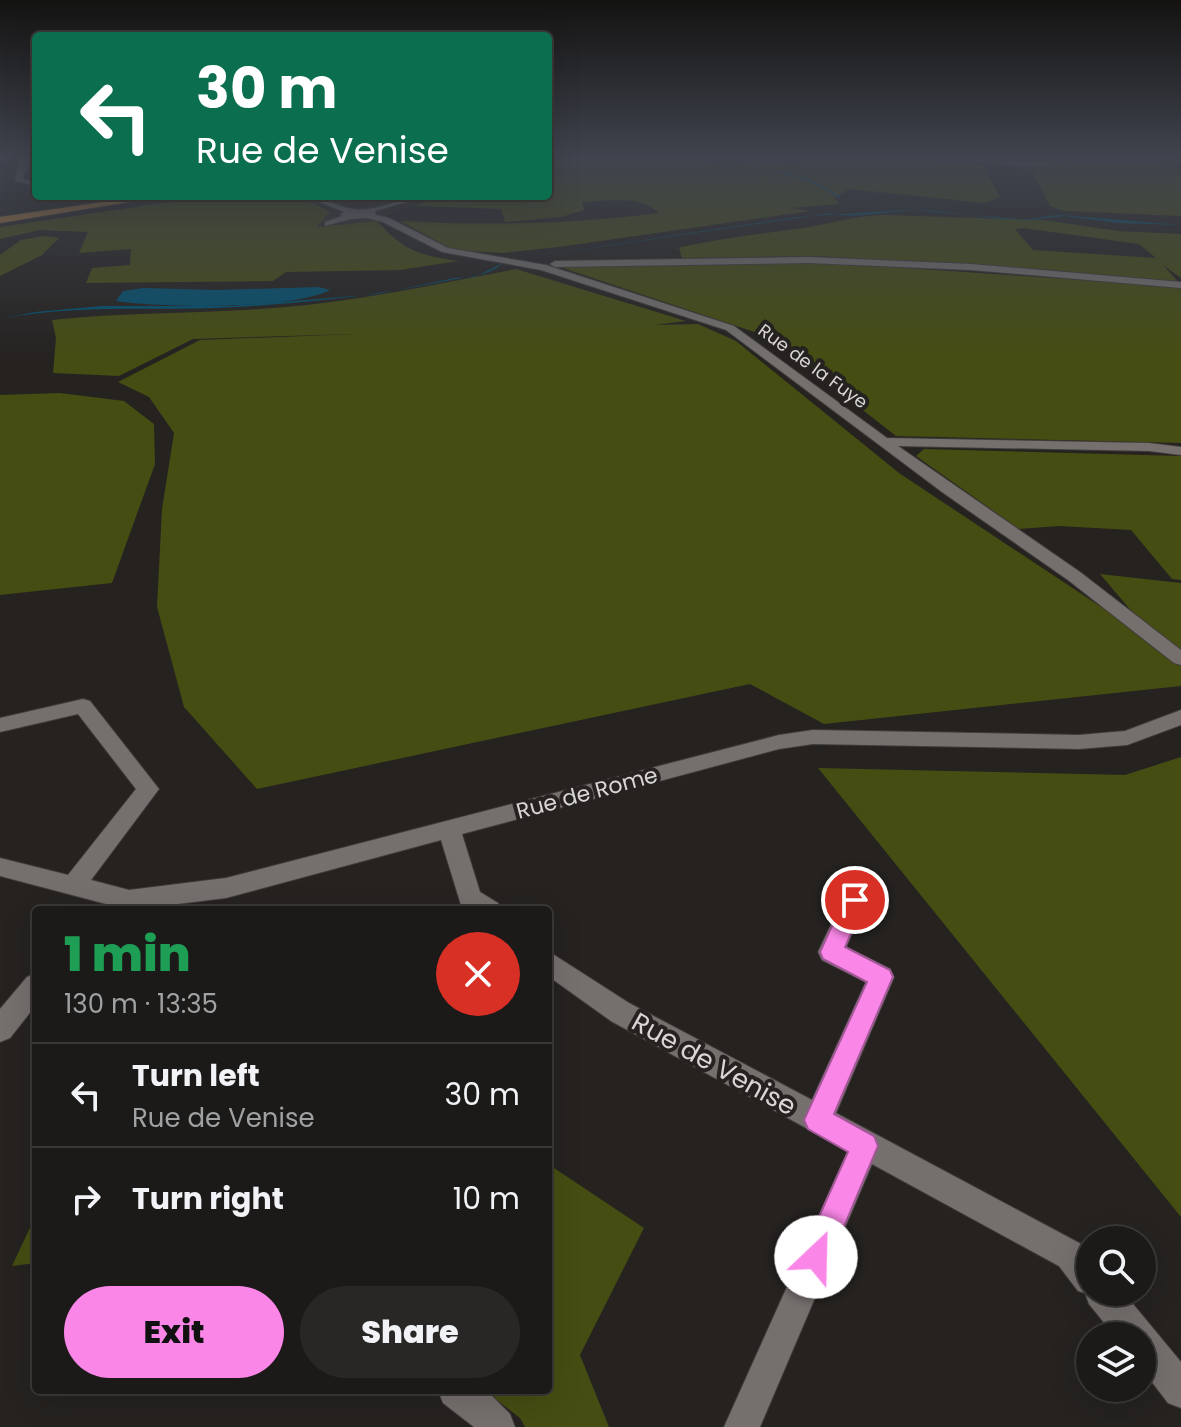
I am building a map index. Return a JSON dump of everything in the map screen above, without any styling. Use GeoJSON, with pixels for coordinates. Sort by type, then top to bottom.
{"type":"FeatureCollection","features":[{"type":"Feature","properties":{"kind":"street","name":"Rue de la Fuye"},"geometry":{"type":"LineString","coordinates":[[395,225],[445,250],[594,281],[730,328],[947,489],[1074,576],[1181,659]]}},
{"type":"Feature","properties":{"kind":"street"},"geometry":{"type":"LineString","coordinates":[[519,264],[809,260],[971,267],[1181,285]]}},
{"type":"Feature","properties":{"kind":"street"},"geometry":{"type":"LineString","coordinates":[[885,442],[1149,447],[1181,451]]}},
{"type":"Feature","properties":{"kind":"street"},"geometry":{"type":"LineString","coordinates":[[0,725],[83,706],[148,789],[73,886]]}},
{"type":"Feature","properties":{"kind":"street","name":"Rue de Rome"},"geometry":{"type":"LineString","coordinates":[[0,867],[73,886],[103,903],[226,888],[779,742],[813,737],[1079,742],[1127,738],[1181,717]]}},
{"type":"Feature","properties":{"kind":"street"},"geometry":{"type":"LineString","coordinates":[[449,829],[470,898],[483,906]]}},
{"type":"Feature","properties":{"kind":"street"},"geometry":{"type":"LineString","coordinates":[[818,1120],[881,977],[831,952],[855,900]]}},
{"type":"Feature","properties":{"kind":"street","name":"Rue de Venise"},"geometry":{"type":"LineString","coordinates":[[552,965],[620,1012],[1070,1255],[1076,1262]]}},
{"type":"Feature","properties":{"kind":"street"},"geometry":{"type":"LineString","coordinates":[[0,1029],[32,990]]}},
{"type":"Feature","properties":{"kind":"street"},"geometry":{"type":"LineString","coordinates":[[742,1427],[865,1146]]}},
{"type":"Feature","properties":{"kind":"street"},"geometry":{"type":"LineString","coordinates":[[1112,1306],[1126,1322]]}},
{"type":"Feature","properties":{"kind":"street"},"geometry":{"type":"LineString","coordinates":[[1156,1359],[1181,1390]]}},
{"type":"Feature","properties":{"kind":"green space"},"geometry":{"type":"Polygon","coordinates":[[[381,225],[413,250],[458,261],[400,270],[286,272],[273,281],[86,283],[92,268],[130,265],[131,249],[79,253],[88,232],[40,230],[0,239],[0,227],[381,225]]]}},
{"type":"Feature","properties":{"kind":"green space"},"geometry":{"type":"Polygon","coordinates":[[[407,225],[715,225],[502,253],[454,250],[407,225]]]}},
{"type":"Feature","properties":{"kind":"green space"},"geometry":{"type":"Polygon","coordinates":[[[821,225],[1075,225],[1118,231],[1181,234],[1181,278],[1163,265],[1181,285],[1005,267],[815,256],[682,258],[679,248],[672,249],[821,225]],[[1015,229],[1033,250],[1156,258],[1139,244],[1015,229]]]}},
{"type":"Feature","properties":{"kind":"green space"},"geometry":{"type":"Polygon","coordinates":[[[44,236],[59,238],[42,255],[0,276],[0,255],[21,240],[44,236]]]}},
{"type":"Feature","properties":{"kind":"green space"},"geometry":{"type":"Polygon","coordinates":[[[820,262],[1181,287],[1181,443],[896,436],[769,337],[557,266],[820,262]]]}},
{"type":"Feature","properties":{"kind":"green space"},"geometry":{"type":"Polygon","coordinates":[[[516,269],[686,321],[655,325],[698,324],[736,341],[899,473],[1181,660],[1181,686],[824,724],[750,684],[257,789],[184,707],[157,607],[162,509],[174,433],[149,397],[118,382],[200,340],[355,334],[193,339],[119,376],[53,373],[56,338],[52,320],[304,305],[395,292],[516,269]]]}},
{"type":"Feature","properties":{"kind":"green space"},"geometry":{"type":"Polygon","coordinates":[[[60,393],[124,401],[154,424],[155,464],[112,583],[0,595],[0,395],[60,393]]]}},
{"type":"Feature","properties":{"kind":"green space"},"geometry":{"type":"Polygon","coordinates":[[[924,449],[1181,456],[1181,580],[1172,579],[1131,530],[1059,526],[1019,529],[916,456],[924,449]]]}},
{"type":"Feature","properties":{"kind":"green space"},"geometry":{"type":"Polygon","coordinates":[[[1100,574],[1181,583],[1181,656],[1156,640],[1100,574]]]}},
{"type":"Feature","properties":{"kind":"green space"},"geometry":{"type":"Polygon","coordinates":[[[1181,757],[1181,1217],[818,768],[1125,775],[1181,757]]]}},
{"type":"Feature","properties":{"kind":"green space"},"geometry":{"type":"Polygon","coordinates":[[[552,1167],[644,1228],[580,1355],[609,1427],[525,1427],[520,1418],[489,1394],[552,1394],[552,1167]]]}},
{"type":"Feature","properties":{"kind":"green space"},"geometry":{"type":"Polygon","coordinates":[[[32,1224],[32,1264],[12,1266],[32,1224]]]}},
{"type":"Feature","properties":{"kind":"water"},"geometry":{"type":"Polygon","coordinates":[[[746,225],[752,225],[516,259],[746,225]]]}},
{"type":"Feature","properties":{"kind":"water"},"geometry":{"type":"Polygon","coordinates":[[[319,287],[330,290],[311,297],[257,304],[194,306],[116,301],[123,291],[143,288],[217,290],[319,287]]]}},
{"type":"Feature","properties":{"kind":"water"},"geometry":{"type":"Polygon","coordinates":[[[360,295],[236,307],[89,309],[0,319],[35,312],[102,306],[232,306],[360,295]]]}},
{"type":"Feature","properties":{"kind":"route"},"geometry":{"type":"LineString","coordinates":[[816,1257],[865,1146],[818,1120],[881,977],[831,952],[855,900]]}}]}
